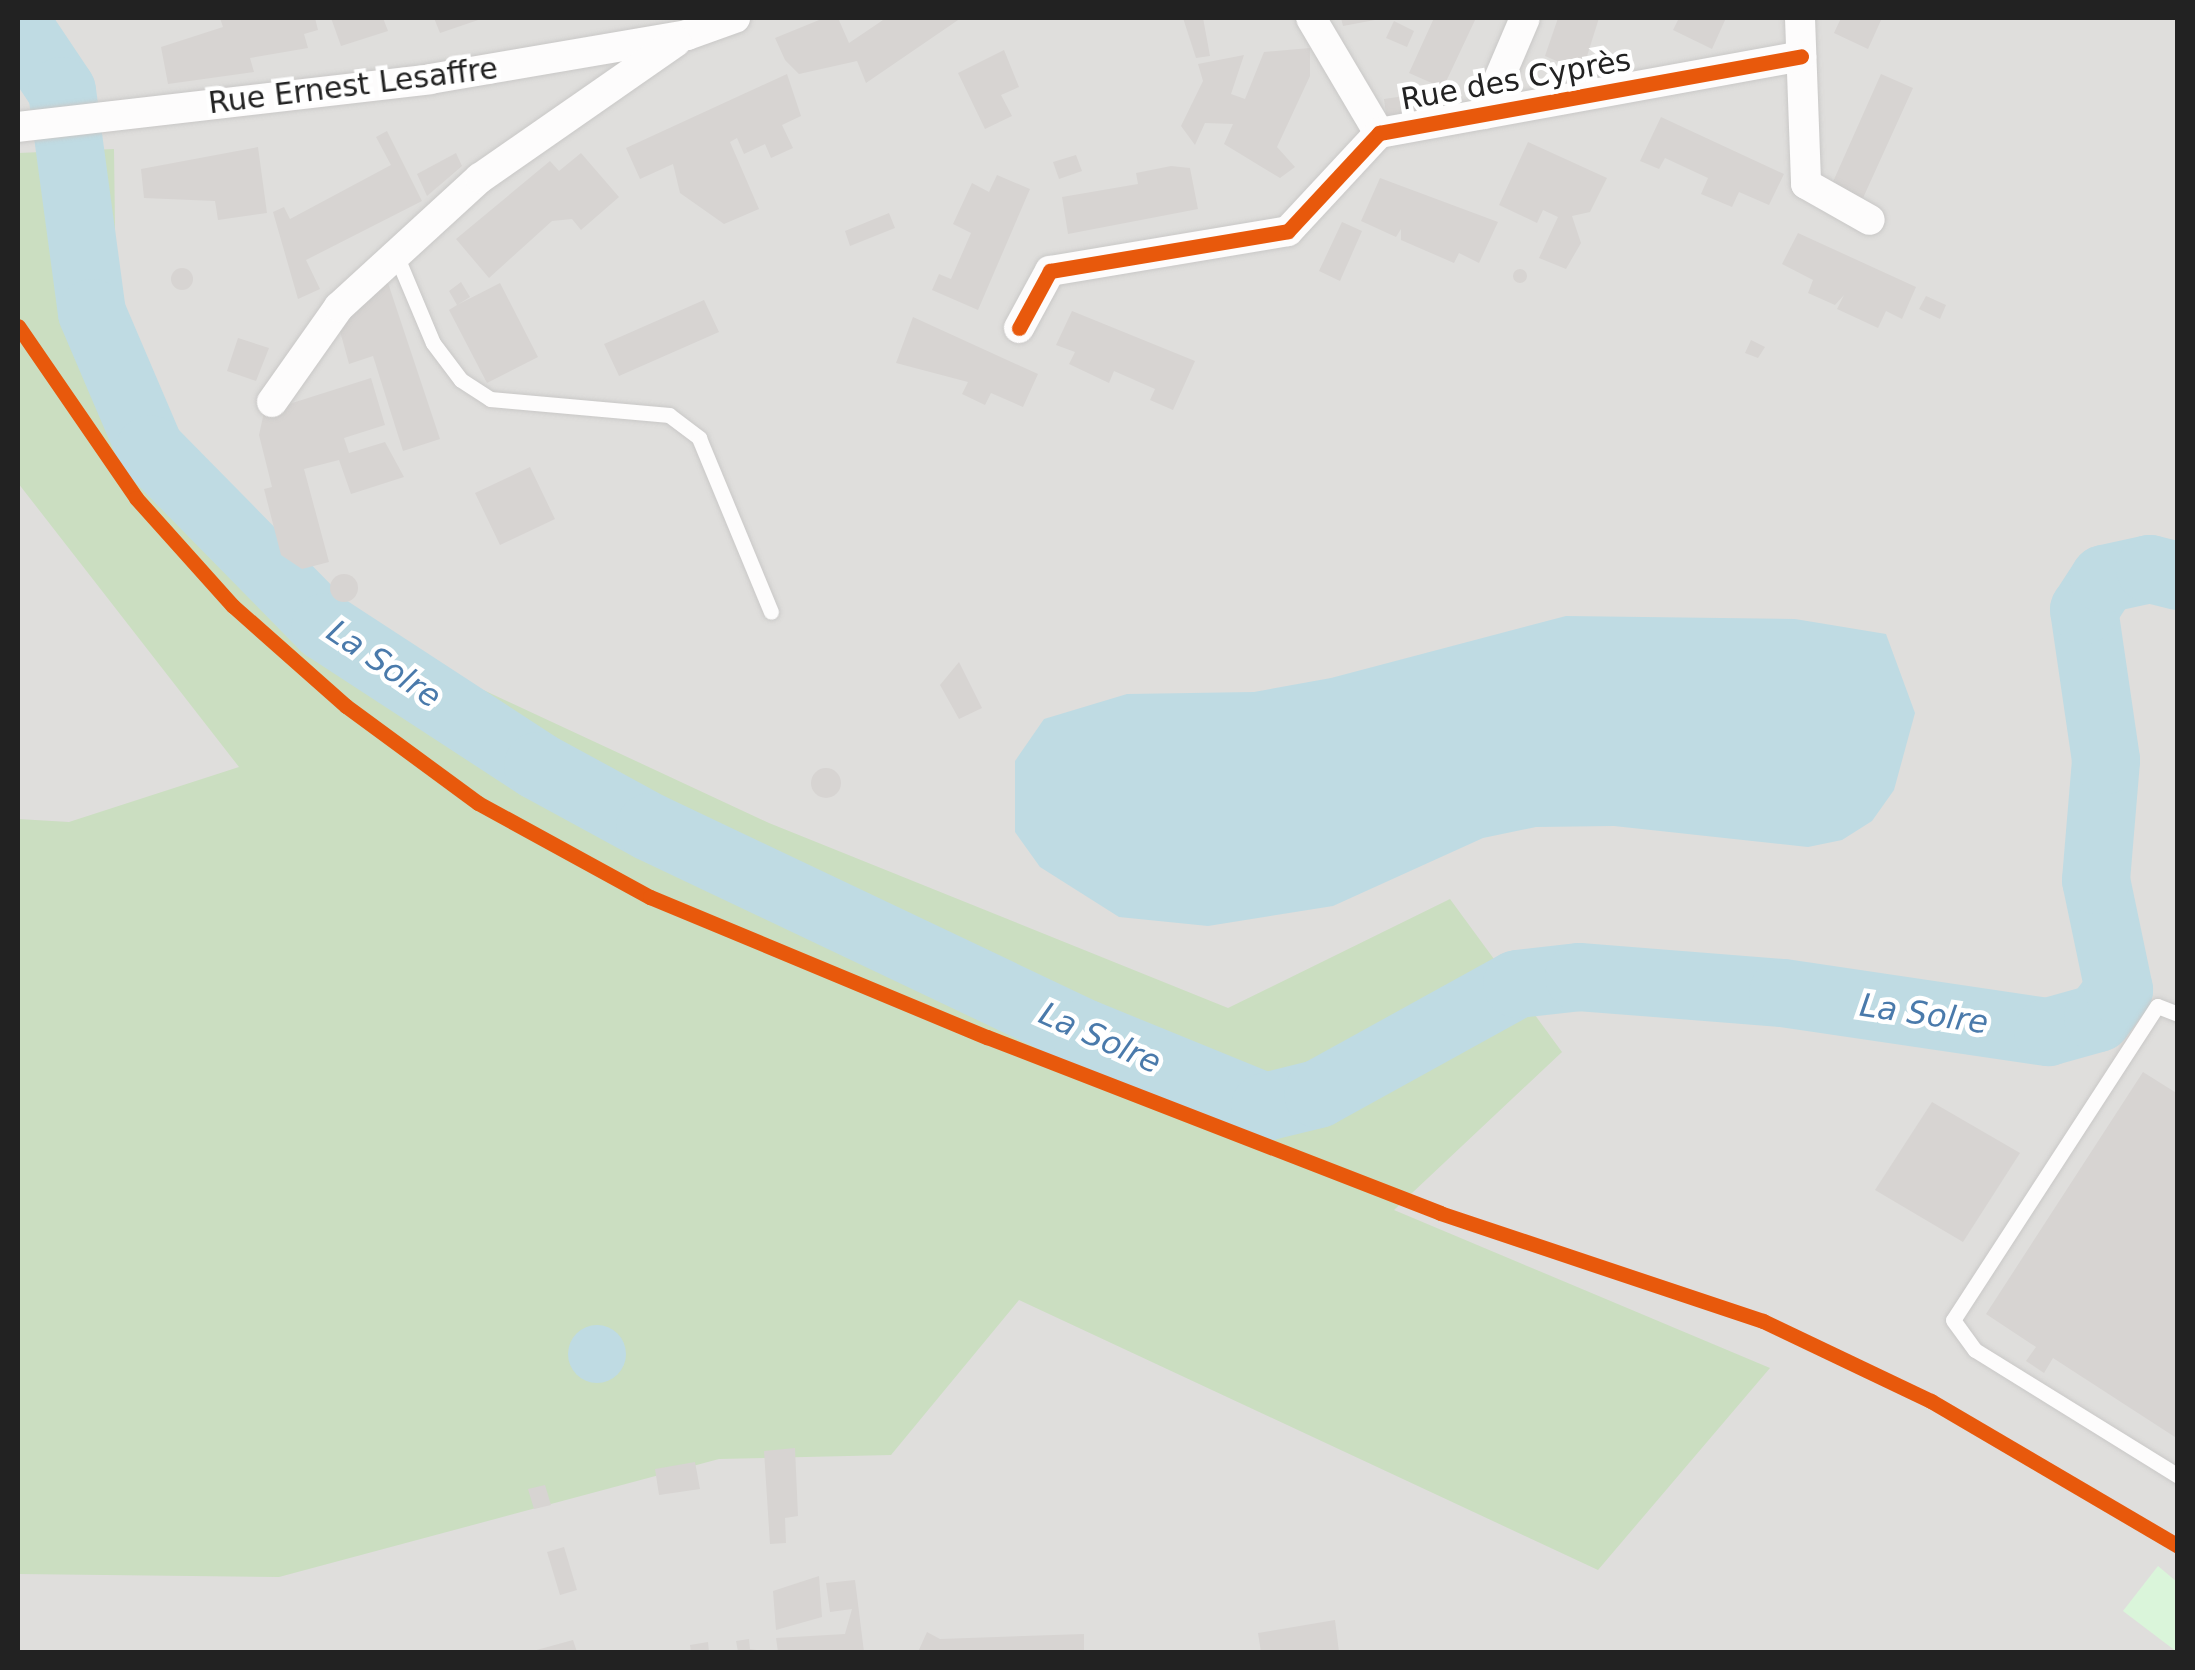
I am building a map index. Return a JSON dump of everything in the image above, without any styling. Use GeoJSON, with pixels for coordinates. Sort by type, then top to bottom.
{"type":"FeatureCollection","features":[{"type":"Feature","properties":{"kind":"street","name":"Rue Ernest Lesaffre"},"geometry":{"type":"LineString","coordinates":[[18,127],[49,120],[430,79],[687,36],[736,18]]}},
{"type":"Feature","properties":{"kind":"street"},"geometry":{"type":"LineString","coordinates":[[1312,18],[1315,38],[1378,133]]}},
{"type":"Feature","properties":{"kind":"street"},"geometry":{"type":"LineString","coordinates":[[1484,114],[1525,18]]}},
{"type":"Feature","properties":{"kind":"street"},"geometry":{"type":"LineString","coordinates":[[1800,18],[1806,184],[1870,220]]}},
{"type":"Feature","properties":{"kind":"street","name":"Rue Ernest Lesaffre"},"geometry":{"type":"LineString","coordinates":[[272,402],[339,307],[495,166],[687,36]]}},
{"type":"Feature","properties":{"kind":"street","name":"Rue des Cyprès"},"geometry":{"type":"LineString","coordinates":[[1019,328],[1050,271],[1288,231],[1378,133],[1802,56]]}},
{"type":"Feature","properties":{"kind":"lane"},"geometry":{"type":"LineString","coordinates":[[396,255],[433,343],[461,380],[490,399],[669,415],[700,438],[771,612]]}},
{"type":"Feature","properties":{"kind":"lane"},"geometry":{"type":"LineString","coordinates":[[2178,1014],[2157,1006],[1953,1320],[1975,1350],[2178,1476]]}},
{"type":"Feature","properties":{"kind":"shaded area"},"geometry":{"type":"Polygon","coordinates":[[[18,18],[2177,18],[2177,1652],[18,1652],[18,18]]]}},
{"type":"Feature","properties":{"kind":"green space"},"geometry":{"type":"Polygon","coordinates":[[[114,149],[116,304],[211,515],[434,667],[769,823],[1228,1008],[1450,899],[1562,1052],[1394,1210],[1770,1368],[1598,1570],[1019,1300],[891,1455],[719,1459],[279,1577],[18,1574],[18,819],[69,822],[239,767],[18,483],[18,153],[114,149]]]}},
{"type":"Feature","properties":{"kind":"green space"},"geometry":{"type":"Polygon","coordinates":[[[2158,1566],[2177,1582],[2177,1652],[2123,1611],[2158,1566]]]}},
{"type":"Feature","properties":{"kind":"water"},"geometry":{"type":"Polygon","coordinates":[[[1566,616],[1795,619],[1886,634],[1915,713],[1894,790],[1872,821],[1842,840],[1808,847],[1614,826],[1536,827],[1483,838],[1333,906],[1208,926],[1119,917],[1040,867],[1015,832],[1015,761],[1044,719],[1127,694],[1254,692],[1331,678],[1566,616]]]}},
{"type":"Feature","properties":{"kind":"water"},"geometry":{"type":"Polygon","coordinates":[[[597,1325],[617,1334],[626,1354],[617,1374],[597,1383],[577,1374],[568,1354],[577,1334],[597,1325]]]}},
{"type":"Feature","properties":{"kind":"building"},"geometry":{"type":"Polygon","coordinates":[[[220,18],[315,18],[318,30],[304,34],[308,48],[250,58],[254,72],[168,84],[161,47],[223,27],[220,18]]]}},
{"type":"Feature","properties":{"kind":"building"},"geometry":{"type":"Polygon","coordinates":[[[331,18],[383,18],[388,31],[341,46],[331,18]]]}},
{"type":"Feature","properties":{"kind":"building"},"geometry":{"type":"Polygon","coordinates":[[[434,18],[484,18],[440,33],[434,18]]]}},
{"type":"Feature","properties":{"kind":"building"},"geometry":{"type":"Polygon","coordinates":[[[824,18],[838,18],[849,43],[886,18],[961,18],[866,83],[857,61],[799,74],[785,60],[775,38],[824,18]]]}},
{"type":"Feature","properties":{"kind":"building"},"geometry":{"type":"Polygon","coordinates":[[[1183,18],[1203,18],[1210,56],[1196,58],[1183,18]]]}},
{"type":"Feature","properties":{"kind":"building"},"geometry":{"type":"Polygon","coordinates":[[[1341,18],[1380,18],[1380,19],[1343,26],[1341,18]]]}},
{"type":"Feature","properties":{"kind":"building"},"geometry":{"type":"Polygon","coordinates":[[[1434,18],[1476,18],[1443,88],[1409,73],[1434,18]]]}},
{"type":"Feature","properties":{"kind":"building"},"geometry":{"type":"Polygon","coordinates":[[[1558,18],[1599,18],[1582,72],[1545,56],[1558,18]]]}},
{"type":"Feature","properties":{"kind":"building"},"geometry":{"type":"Polygon","coordinates":[[[1679,18],[1726,18],[1712,49],[1673,30],[1679,18]]]}},
{"type":"Feature","properties":{"kind":"building"},"geometry":{"type":"Polygon","coordinates":[[[1841,18],[1882,18],[1868,49],[1834,33],[1841,18]]]}},
{"type":"Feature","properties":{"kind":"building"},"geometry":{"type":"Polygon","coordinates":[[[1394,21],[1414,31],[1407,47],[1386,38],[1394,21]]]}},
{"type":"Feature","properties":{"kind":"building"},"geometry":{"type":"Polygon","coordinates":[[[1310,48],[1310,76],[1277,147],[1295,167],[1280,178],[1224,144],[1233,124],[1205,123],[1195,145],[1181,126],[1203,81],[1198,64],[1244,55],[1231,94],[1245,99],[1264,52],[1310,48]]]}},
{"type":"Feature","properties":{"kind":"building"},"geometry":{"type":"Polygon","coordinates":[[[1004,50],[1019,87],[1001,95],[1012,116],[985,129],[958,73],[1004,50]]]}},
{"type":"Feature","properties":{"kind":"building"},"geometry":{"type":"Polygon","coordinates":[[[787,74],[801,116],[782,125],[793,148],[771,158],[765,144],[744,154],[737,138],[730,142],[759,209],[724,224],[680,193],[673,164],[640,179],[626,148],[787,74]]]}},
{"type":"Feature","properties":{"kind":"building"},"geometry":{"type":"Polygon","coordinates":[[[1881,74],[1913,88],[1863,198],[1832,184],[1881,74]]]}},
{"type":"Feature","properties":{"kind":"building"},"geometry":{"type":"Polygon","coordinates":[[[1418,94],[1422,114],[1387,121],[1384,99],[1418,94]]]}},
{"type":"Feature","properties":{"kind":"building"},"geometry":{"type":"Polygon","coordinates":[[[1661,117],[1784,174],[1769,205],[1739,192],[1732,207],[1701,194],[1708,178],[1665,158],[1659,169],[1640,161],[1661,117]]]}},
{"type":"Feature","properties":{"kind":"building"},"geometry":{"type":"Polygon","coordinates":[[[387,131],[422,201],[306,260],[320,289],[298,299],[273,212],[284,207],[290,219],[391,165],[376,137],[387,131]]]}},
{"type":"Feature","properties":{"kind":"building"},"geometry":{"type":"Polygon","coordinates":[[[1528,142],[1607,178],[1590,212],[1572,216],[1581,243],[1566,269],[1539,258],[1558,217],[1543,210],[1537,223],[1499,205],[1528,142]]]}},
{"type":"Feature","properties":{"kind":"building"},"geometry":{"type":"Polygon","coordinates":[[[258,147],[267,213],[218,220],[215,201],[144,198],[141,169],[258,147]]]}},
{"type":"Feature","properties":{"kind":"building"},"geometry":{"type":"Polygon","coordinates":[[[456,153],[462,166],[427,196],[417,174],[456,153]]]}},
{"type":"Feature","properties":{"kind":"building"},"geometry":{"type":"Polygon","coordinates":[[[581,153],[619,197],[581,230],[572,219],[552,221],[489,278],[456,239],[550,161],[559,171],[581,153]]]}},
{"type":"Feature","properties":{"kind":"building"},"geometry":{"type":"Polygon","coordinates":[[[1076,155],[1082,171],[1059,179],[1053,162],[1076,155]]]}},
{"type":"Feature","properties":{"kind":"building"},"geometry":{"type":"Polygon","coordinates":[[[1171,166],[1190,168],[1198,209],[1068,234],[1062,197],[1138,184],[1136,173],[1171,166]]]}},
{"type":"Feature","properties":{"kind":"building"},"geometry":{"type":"Polygon","coordinates":[[[997,175],[1030,189],[978,310],[932,290],[939,274],[951,279],[971,233],[953,224],[972,183],[989,192],[997,175]]]}},
{"type":"Feature","properties":{"kind":"building"},"geometry":{"type":"Polygon","coordinates":[[[1380,178],[1498,222],[1479,263],[1459,253],[1454,263],[1401,240],[1401,229],[1396,237],[1361,221],[1380,178]]]}},
{"type":"Feature","properties":{"kind":"building"},"geometry":{"type":"Polygon","coordinates":[[[889,213],[895,228],[850,246],[845,231],[889,213]]]}},
{"type":"Feature","properties":{"kind":"building"},"geometry":{"type":"Polygon","coordinates":[[[1342,222],[1362,231],[1340,281],[1319,271],[1342,222]]]}},
{"type":"Feature","properties":{"kind":"building"},"geometry":{"type":"Polygon","coordinates":[[[1798,233],[1916,287],[1902,319],[1886,311],[1878,328],[1837,309],[1844,295],[1835,305],[1808,293],[1813,280],[1782,264],[1798,233]]]}},
{"type":"Feature","properties":{"kind":"building"},"geometry":{"type":"Polygon","coordinates":[[[182,268],[193,279],[182,290],[171,279],[182,268]]]}},
{"type":"Feature","properties":{"kind":"building"},"geometry":{"type":"Polygon","coordinates":[[[1520,269],[1527,276],[1520,283],[1513,276],[1520,269]]]}},
{"type":"Feature","properties":{"kind":"building"},"geometry":{"type":"Polygon","coordinates":[[[385,274],[440,439],[403,451],[373,356],[349,364],[337,320],[385,274]]]}},
{"type":"Feature","properties":{"kind":"building"},"geometry":{"type":"Polygon","coordinates":[[[461,282],[470,297],[457,305],[449,291],[461,282]]]}},
{"type":"Feature","properties":{"kind":"building"},"geometry":{"type":"Polygon","coordinates":[[[500,283],[538,357],[487,383],[449,310],[500,283]]]}},
{"type":"Feature","properties":{"kind":"building"},"geometry":{"type":"Polygon","coordinates":[[[1926,296],[1946,305],[1940,319],[1919,309],[1926,296]]]}},
{"type":"Feature","properties":{"kind":"building"},"geometry":{"type":"Polygon","coordinates":[[[704,300],[719,332],[619,376],[604,344],[704,300]]]}},
{"type":"Feature","properties":{"kind":"building"},"geometry":{"type":"Polygon","coordinates":[[[1072,311],[1195,361],[1173,410],[1150,400],[1155,389],[1114,371],[1109,383],[1069,364],[1075,352],[1056,345],[1072,311]]]}},
{"type":"Feature","properties":{"kind":"building"},"geometry":{"type":"Polygon","coordinates":[[[913,317],[1038,374],[1023,407],[991,393],[985,405],[962,394],[968,382],[896,363],[913,317]]]}},
{"type":"Feature","properties":{"kind":"building"},"geometry":{"type":"Polygon","coordinates":[[[238,338],[269,348],[256,381],[227,371],[238,338]]]}},
{"type":"Feature","properties":{"kind":"building"},"geometry":{"type":"Polygon","coordinates":[[[1751,340],[1765,347],[1758,358],[1745,353],[1751,340]]]}},
{"type":"Feature","properties":{"kind":"building"},"geometry":{"type":"Polygon","coordinates":[[[371,378],[385,425],[344,438],[349,453],[385,442],[404,477],[351,494],[339,460],[304,469],[329,562],[302,569],[281,555],[264,489],[272,487],[259,435],[264,412],[371,378]]]}},
{"type":"Feature","properties":{"kind":"building"},"geometry":{"type":"Polygon","coordinates":[[[530,467],[555,519],[500,545],[475,493],[530,467]]]}},
{"type":"Feature","properties":{"kind":"building"},"geometry":{"type":"Polygon","coordinates":[[[344,574],[354,578],[358,588],[354,598],[344,602],[334,598],[330,588],[334,578],[344,574]]]}},
{"type":"Feature","properties":{"kind":"building"},"geometry":{"type":"Polygon","coordinates":[[[959,662],[982,708],[959,719],[940,685],[959,662]]]}},
{"type":"Feature","properties":{"kind":"building"},"geometry":{"type":"Polygon","coordinates":[[[826,768],[837,772],[841,783],[837,794],[826,798],[815,794],[811,783],[815,772],[826,768]]]}},
{"type":"Feature","properties":{"kind":"building"},"geometry":{"type":"Polygon","coordinates":[[[2143,1072],[2178,1094],[2178,1439],[2053,1358],[2044,1373],[2026,1361],[2036,1347],[1986,1314],[2143,1072]]]}},
{"type":"Feature","properties":{"kind":"building"},"geometry":{"type":"Polygon","coordinates":[[[1932,1102],[2020,1153],[1963,1242],[1875,1190],[1932,1102]]]}},
{"type":"Feature","properties":{"kind":"building"},"geometry":{"type":"Polygon","coordinates":[[[795,1448],[798,1516],[785,1518],[786,1543],[770,1544],[764,1451],[795,1448]]]}},
{"type":"Feature","properties":{"kind":"building"},"geometry":{"type":"Polygon","coordinates":[[[695,1462],[700,1489],[659,1495],[655,1469],[695,1462]]]}},
{"type":"Feature","properties":{"kind":"building"},"geometry":{"type":"Polygon","coordinates":[[[545,1485],[551,1505],[534,1509],[528,1489],[545,1485]]]}},
{"type":"Feature","properties":{"kind":"building"},"geometry":{"type":"Polygon","coordinates":[[[564,1547],[577,1590],[560,1595],[547,1552],[564,1547]]]}},
{"type":"Feature","properties":{"kind":"building"},"geometry":{"type":"Polygon","coordinates":[[[819,1576],[822,1617],[776,1630],[773,1591],[819,1576]]]}},
{"type":"Feature","properties":{"kind":"building"},"geometry":{"type":"Polygon","coordinates":[[[855,1580],[864,1652],[778,1652],[776,1638],[845,1634],[852,1609],[830,1612],[826,1583],[855,1580]]]}},
{"type":"Feature","properties":{"kind":"building"},"geometry":{"type":"Polygon","coordinates":[[[1335,1620],[1339,1652],[1261,1652],[1258,1633],[1335,1620]]]}},
{"type":"Feature","properties":{"kind":"building"},"geometry":{"type":"Polygon","coordinates":[[[927,1632],[940,1639],[1084,1634],[1084,1652],[918,1652],[927,1632]]]}},
{"type":"Feature","properties":{"kind":"building"},"geometry":{"type":"Polygon","coordinates":[[[749,1639],[750,1649],[770,1652],[738,1652],[736,1641],[749,1639]]]}},
{"type":"Feature","properties":{"kind":"building"},"geometry":{"type":"Polygon","coordinates":[[[573,1640],[577,1652],[533,1652],[533,1651],[573,1640]]]}},
{"type":"Feature","properties":{"kind":"building"},"geometry":{"type":"Polygon","coordinates":[[[708,1642],[709,1652],[691,1652],[690,1645],[708,1642]]]}},
{"type":"Feature","properties":{"kind":"waterway","name":"La Solre"},"geometry":{"type":"LineString","coordinates":[[18,25],[62,91],[92,313],[150,449],[325,627],[538,766],[650,827],[1084,1033],[1265,1107],[1318,1094],[1517,984],[1579,977],[1783,993],[2048,1032],[2098,1018],[2119,990],[2096,880],[2106,760],[2084,610],[2104,579],[2150,569],[2178,576]]}},
{"type":"Feature","properties":{"kind":"cycle path"},"geometry":{"type":"LineString","coordinates":[[1019,328],[1050,271],[1288,231],[1379,133],[1801,56]]}},
{"type":"Feature","properties":{"kind":"cycle path"},"geometry":{"type":"LineString","coordinates":[[18,326],[136,498],[233,606],[346,706],[478,803],[650,897],[987,1037],[1440,1213],[1763,1321],[1931,1401],[2178,1546]]}}]}
